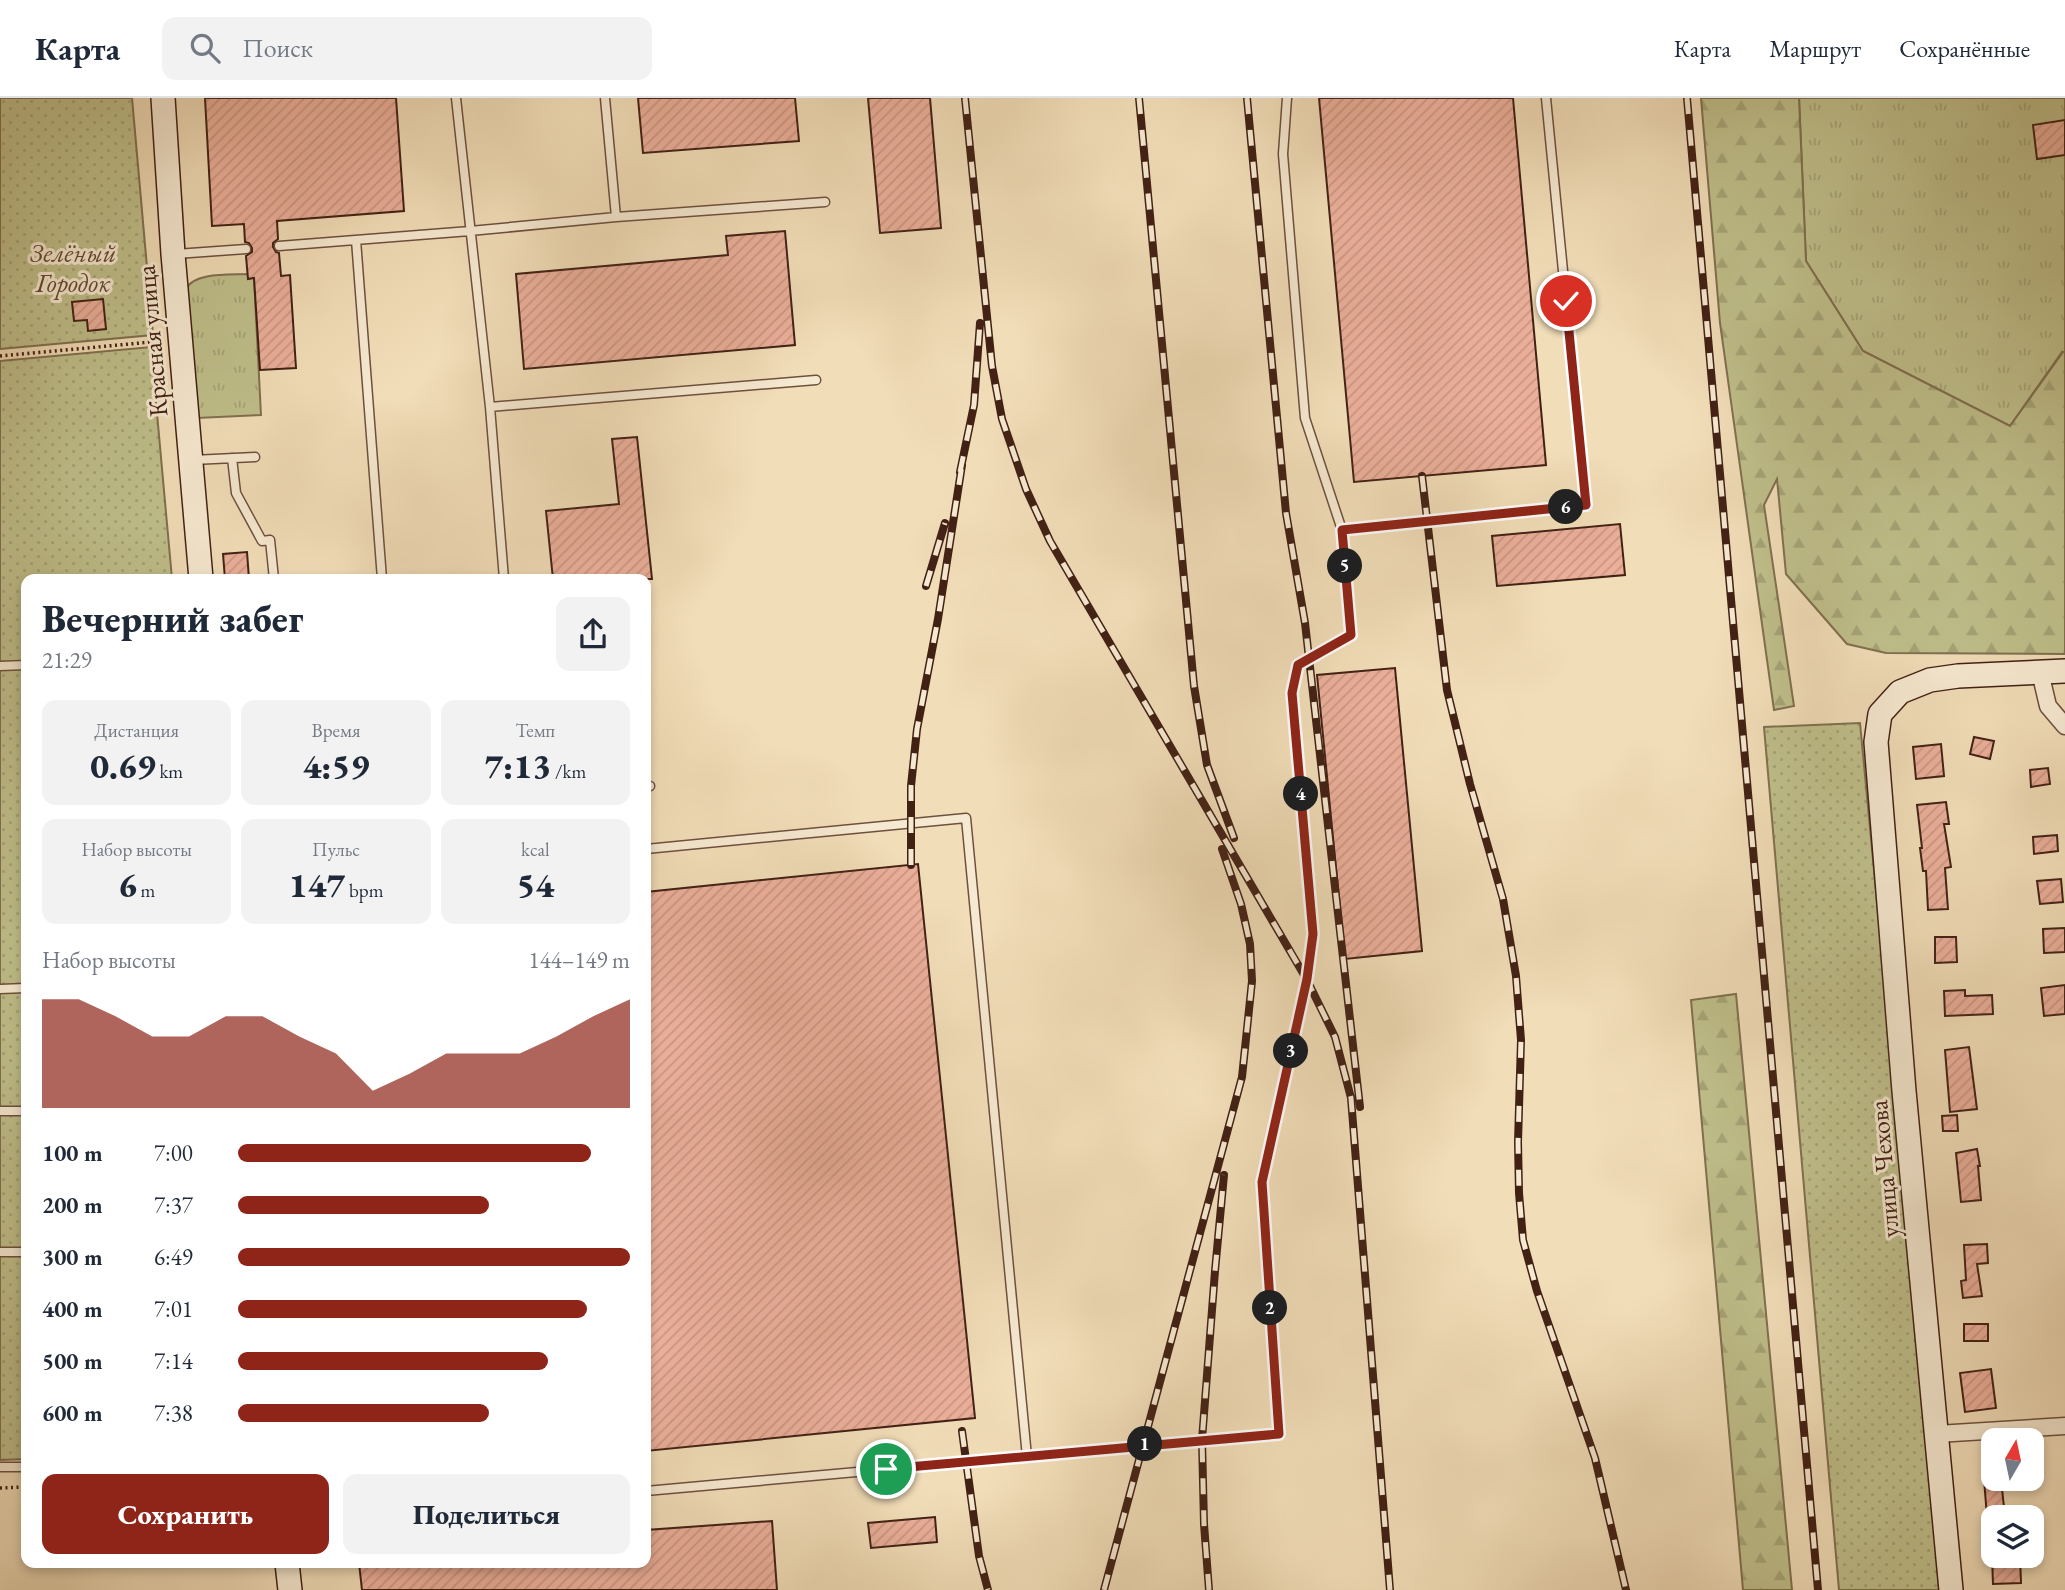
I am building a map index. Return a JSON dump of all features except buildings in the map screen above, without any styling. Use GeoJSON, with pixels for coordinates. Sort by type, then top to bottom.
{"type":"FeatureCollection","features":[{"type":"Feature","properties":{"kind":"street","name":"Красная улица"},"geometry":{"type":"LineString","coordinates":[[163,98],[173,254],[201,574]]}},
{"type":"Feature","properties":{"kind":"street"},"geometry":{"type":"LineString","coordinates":[[2065,671],[2040,672],[2048,706],[2065,726]]}},
{"type":"Feature","properties":{"kind":"street","name":"улица Чехова"},"geometry":{"type":"LineString","coordinates":[[1951,1590],[1904,1091],[1875,742],[1880,715],[1900,692],[1930,681],[1958,676],[2040,672]]}},
{"type":"Feature","properties":{"kind":"street"},"geometry":{"type":"LineString","coordinates":[[1937,1434],[2065,1426]]}},
{"type":"Feature","properties":{"kind":"street"},"geometry":{"type":"LineString","coordinates":[[288,1568],[290,1590]]}},
{"type":"Feature","properties":{"kind":"lane"},"geometry":{"type":"LineString","coordinates":[[456,98],[490,407],[504,574]]}},
{"type":"Feature","properties":{"kind":"lane"},"geometry":{"type":"LineString","coordinates":[[605,98],[616,216]]}},
{"type":"Feature","properties":{"kind":"lane"},"geometry":{"type":"LineString","coordinates":[[651,1491],[1279,1434],[1262,1182],[1307,979],[1313,934],[1292,693],[1298,665],[1351,635],[1342,530],[1306,418],[1283,154],[1287,98]]}},
{"type":"Feature","properties":{"kind":"lane"},"geometry":{"type":"LineString","coordinates":[[1342,530],[1586,505],[1546,98]]}},
{"type":"Feature","properties":{"kind":"lane"},"geometry":{"type":"LineString","coordinates":[[279,246],[616,216],[825,202]]}},
{"type":"Feature","properties":{"kind":"lane"},"geometry":{"type":"LineString","coordinates":[[356,240],[382,574]]}},
{"type":"Feature","properties":{"kind":"lane"},"geometry":{"type":"LineString","coordinates":[[173,254],[246,248]]}},
{"type":"Feature","properties":{"kind":"lane"},"geometry":{"type":"LineString","coordinates":[[490,407],[816,380]]}},
{"type":"Feature","properties":{"kind":"lane"},"geometry":{"type":"LineString","coordinates":[[190,460],[255,457]]}},
{"type":"Feature","properties":{"kind":"lane"},"geometry":{"type":"LineString","coordinates":[[232,458],[236,494],[262,541],[270,540],[273,574]]}},
{"type":"Feature","properties":{"kind":"lane"},"geometry":{"type":"LineString","coordinates":[[0,666],[21,665]]}},
{"type":"Feature","properties":{"kind":"lane"},"geometry":{"type":"LineString","coordinates":[[651,849],[966,818],[1027,1457]]}},
{"type":"Feature","properties":{"kind":"lane"},"geometry":{"type":"LineString","coordinates":[[0,989],[21,988]]}},
{"type":"Feature","properties":{"kind":"lane"},"geometry":{"type":"LineString","coordinates":[[0,1111],[21,1111]]}},
{"type":"Feature","properties":{"kind":"lane"},"geometry":{"type":"LineString","coordinates":[[0,1252],[21,1252]]}},
{"type":"Feature","properties":{"kind":"lane"},"geometry":{"type":"LineString","coordinates":[[0,1467],[21,1467]]}},
{"type":"Feature","properties":{"kind":"path"},"geometry":{"type":"LineString","coordinates":[[0,356],[181,340]]}},
{"type":"Feature","properties":{"kind":"path"},"geometry":{"type":"LineString","coordinates":[[0,1488],[21,1487]]}},
{"type":"Feature","properties":{"kind":"green space","name":"Зелёный Городок"},"geometry":{"type":"Polygon","coordinates":[[[0,98],[132,98],[153,335],[0,349],[0,98]]]}},
{"type":"Feature","properties":{"kind":"green space"},"geometry":{"type":"Polygon","coordinates":[[[1701,98],[1799,98],[1806,261],[1863,351],[2010,426],[2065,352],[2065,654],[1886,653],[1847,644],[1786,574],[1777,479],[1764,505],[1794,706],[1774,710],[1720,323],[1701,98]]]}},
{"type":"Feature","properties":{"kind":"green space"},"geometry":{"type":"Polygon","coordinates":[[[1799,98],[2065,98],[2065,352],[2062,352],[2010,426],[1863,351],[1806,261],[1799,98]]]}},
{"type":"Feature","properties":{"kind":"green space"},"geometry":{"type":"Polygon","coordinates":[[[248,274],[254,278],[261,415],[197,418],[186,289],[204,277],[248,274]]]}},
{"type":"Feature","properties":{"kind":"green space"},"geometry":{"type":"Polygon","coordinates":[[[151,347],[172,574],[21,574],[21,1459],[0,1460],[0,361],[151,347]]]}},
{"type":"Feature","properties":{"kind":"green space"},"geometry":{"type":"Polygon","coordinates":[[[1860,723],[1926,1416],[1939,1590],[1839,1590],[1764,727],[1860,723]]]}},
{"type":"Feature","properties":{"kind":"green space"},"geometry":{"type":"Polygon","coordinates":[[[1736,994],[1792,1590],[1743,1590],[1691,1000],[1736,994]]]}},
{"type":"Feature","properties":{"kind":"railway"},"geometry":{"type":"LineString","coordinates":[[965,98],[992,366],[1002,419],[1026,489],[1050,541],[1307,980],[1335,1037],[1351,1098],[1390,1590]]}},
{"type":"Feature","properties":{"kind":"railway"},"geometry":{"type":"LineString","coordinates":[[1139,98],[1194,686],[1207,765],[1234,838]]}},
{"type":"Feature","properties":{"kind":"railway"},"geometry":{"type":"LineString","coordinates":[[1247,98],[1286,513],[1305,623],[1360,1107]]}},
{"type":"Feature","properties":{"kind":"railway"},"geometry":{"type":"LineString","coordinates":[[1687,98],[1818,1590]]}},
{"type":"Feature","properties":{"kind":"railway"},"geometry":{"type":"LineString","coordinates":[[960,472],[974,405],[980,323]]}},
{"type":"Feature","properties":{"kind":"railway"},"geometry":{"type":"LineString","coordinates":[[911,865],[911,786],[917,729],[938,619],[962,465]]}},
{"type":"Feature","properties":{"kind":"railway"},"geometry":{"type":"LineString","coordinates":[[1422,476],[1447,690],[1470,784],[1503,899],[1516,976],[1521,1040],[1518,1142],[1523,1240],[1537,1291],[1595,1458],[1626,1590]]}},
{"type":"Feature","properties":{"kind":"railway"},"geometry":{"type":"LineString","coordinates":[[926,586],[945,523]]}},
{"type":"Feature","properties":{"kind":"railway"},"geometry":{"type":"LineString","coordinates":[[1104,1590],[1242,1077],[1252,981],[1250,944],[1241,904],[1222,849]]}},
{"type":"Feature","properties":{"kind":"railway"},"geometry":{"type":"LineString","coordinates":[[1209,1590],[1202,1440],[1224,1175]]}},
{"type":"Feature","properties":{"kind":"railway"},"geometry":{"type":"LineString","coordinates":[[962,1431],[979,1556],[988,1590]]}},
{"type":"Feature","properties":{"kind":"route"},"geometry":{"type":"LineString","coordinates":[[886,1469],[1279,1434],[1262,1182],[1307,979],[1313,934],[1292,693],[1298,665],[1351,635],[1342,530],[1586,505],[1566,301]]}}]}
